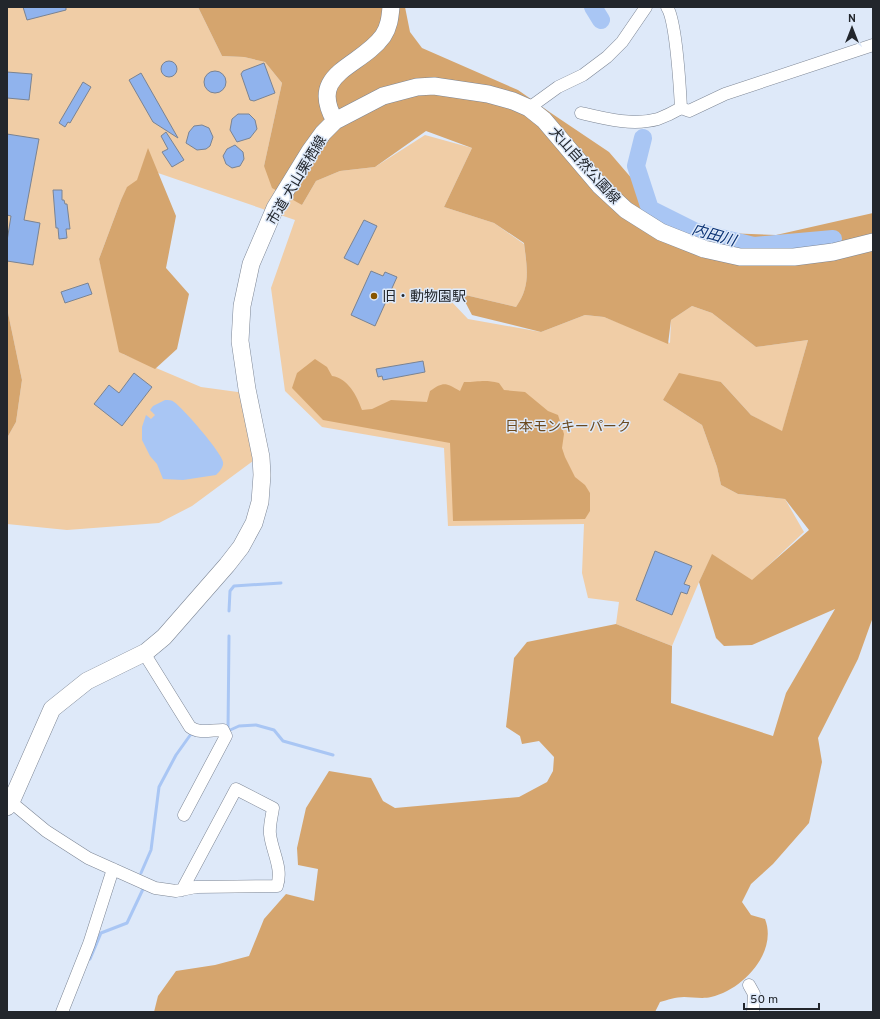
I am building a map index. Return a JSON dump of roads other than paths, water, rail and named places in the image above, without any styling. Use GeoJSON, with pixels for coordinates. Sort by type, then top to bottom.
{"type":"FeatureCollection","features":[{"type":"Feature","properties":{"kind":"street"},"geometry":{"type":"LineString","coordinates":[[335,121],[328,109],[326,96],[328,86],[334,77],[371,50],[383,36],[390,22],[391,7]]}},
{"type":"Feature","properties":{"kind":"street"},"geometry":{"type":"LineString","coordinates":[[529,108],[558,87],[583,75],[607,57],[622,42],[646,7]]}},
{"type":"Feature","properties":{"kind":"street"},"geometry":{"type":"LineString","coordinates":[[667,7],[672,21],[681,108]]}},
{"type":"Feature","properties":{"kind":"street"},"geometry":{"type":"LineString","coordinates":[[581,113],[624,121],[644,122],[659,118],[681,108],[689,111],[725,94],[873,45]]}},
{"type":"Feature","properties":{"kind":"street","name":"市道 犬山栗栖線"},"geometry":{"type":"LineString","coordinates":[[9,805],[52,709],[87,681],[144,653],[164,637],[241,547],[258,510],[262,475],[261,457],[247,388],[240,341],[242,306],[251,264],[275,208],[310,151],[323,133],[335,121],[383,96],[417,87],[434,86],[488,94],[513,101],[529,108]]}},
{"type":"Feature","properties":{"kind":"street","name":"犬山自然公園線"},"geometry":{"type":"LineString","coordinates":[[529,108],[544,120],[600,186],[626,210],[661,232],[704,249],[740,257],[794,257],[833,252],[873,242]]}},
{"type":"Feature","properties":{"kind":"street"},"geometry":{"type":"LineString","coordinates":[[144,653],[190,727],[195,731],[223,730],[226,736],[184,815]]}},
{"type":"Feature","properties":{"kind":"street"},"geometry":{"type":"LineString","coordinates":[[9,805],[88,858],[159,889],[176,891],[182,890],[196,887],[277,886],[280,878],[270,833],[273,808],[236,789],[182,890]]}},
{"type":"Feature","properties":{"kind":"street"},"geometry":{"type":"LineString","coordinates":[[62,1012],[90,944],[113,869]]}},
{"type":"Feature","properties":{"kind":"street"},"geometry":{"type":"LineString","coordinates":[[749,985],[754,994],[753,1012]]}},
{"type":"Feature","properties":{"kind":"water"},"geometry":{"type":"Polygon","coordinates":[[[165,400],[170,400],[179,406],[202,431],[221,457],[223,466],[216,475],[183,480],[163,479],[157,464],[150,456],[142,440],[142,427],[146,415],[151,419],[155,415],[150,410],[153,406],[165,400]]]}},
{"type":"Feature","properties":{"kind":"waterway","name":"内田川"},"geometry":{"type":"LineString","coordinates":[[593,7],[601,20]]}},
{"type":"Feature","properties":{"kind":"waterway","name":"内田川"},"geometry":{"type":"LineString","coordinates":[[643,138],[636,166],[650,209],[696,232],[754,246],[833,239]]}},
{"type":"Feature","properties":{"kind":"waterway"},"geometry":{"type":"LineString","coordinates":[[229,611],[230,591],[234,586],[281,583]]}},
{"type":"Feature","properties":{"kind":"waterway"},"geometry":{"type":"LineString","coordinates":[[229,636],[228,731],[239,726],[256,725],[274,730],[283,741],[333,755]]}},
{"type":"Feature","properties":{"kind":"waterway"},"geometry":{"type":"LineString","coordinates":[[141,873],[151,850],[159,787],[176,755],[191,734],[195,735]]}},
{"type":"Feature","properties":{"kind":"waterway"},"geometry":{"type":"LineString","coordinates":[[90,959],[101,933],[127,923],[144,887]]}},
{"type":"Feature","properties":{"kind":"place","name":"旧・動物園駅"},"geometry":{"type":"Point","coordinates":[374,296]}},
{"type":"Feature","properties":{"kind":"park label","name":"日本モンキーパーク"},"geometry":{"type":"Point","coordinates":[568,426]}}]}
